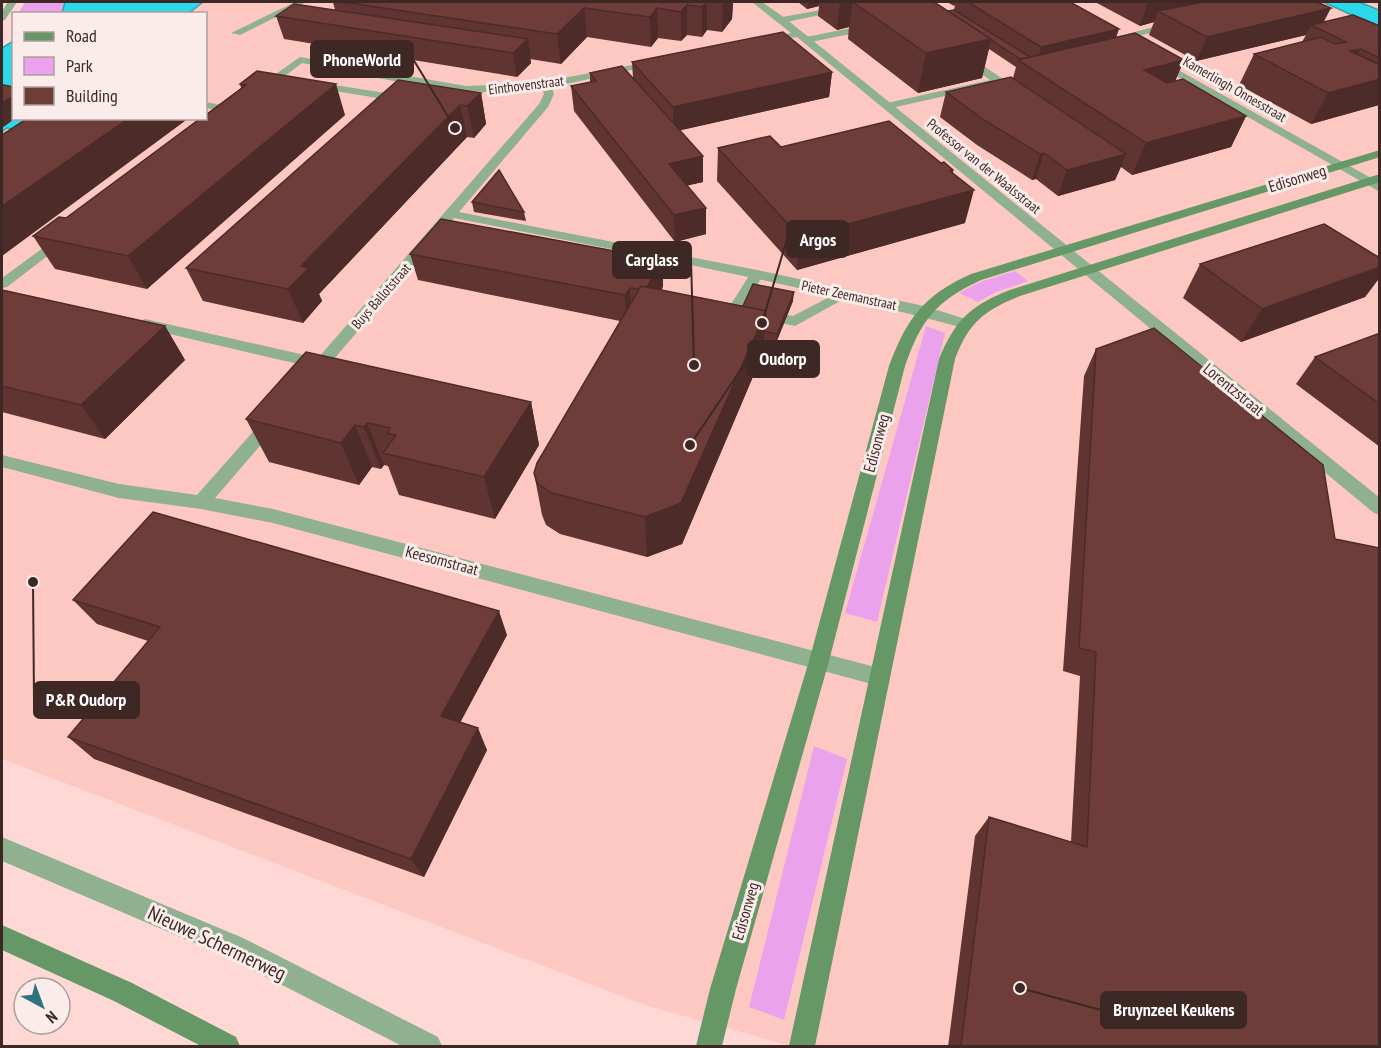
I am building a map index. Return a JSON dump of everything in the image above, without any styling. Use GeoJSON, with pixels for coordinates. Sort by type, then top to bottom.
{"type":"FeatureCollection","features":[{"type":"Feature","properties":{"kind":"street"},"geometry":{"type":"LineString","coordinates":[[2,18],[12,2]]}},
{"type":"Feature","properties":{"kind":"street"},"geometry":{"type":"LineString","coordinates":[[236,33],[302,2]]}},
{"type":"Feature","properties":{"kind":"street","name":"Professor van der Waalsstraat"},"geometry":{"type":"LineString","coordinates":[[756,2],[782,20],[1088,270]]}},
{"type":"Feature","properties":{"kind":"street"},"geometry":{"type":"LineString","coordinates":[[782,20],[877,2]]}},
{"type":"Feature","properties":{"kind":"street","name":"Kamerlingh Onnesstraat"},"geometry":{"type":"LineString","coordinates":[[1185,22],[1112,35],[1339,165],[1376,182]]}},
{"type":"Feature","properties":{"kind":"street"},"geometry":{"type":"LineString","coordinates":[[753,43],[888,24]]}},
{"type":"Feature","properties":{"kind":"street","name":"Professor van der Waalsstraat"},"geometry":{"type":"LineString","coordinates":[[887,106],[999,81],[950,46]]}},
{"type":"Feature","properties":{"kind":"street","name":"Einthovenstraat"},"geometry":{"type":"LineString","coordinates":[[207,105],[237,107],[300,60],[466,89],[501,90],[546,84],[672,59]]}},
{"type":"Feature","properties":{"kind":"street"},"geometry":{"type":"LineString","coordinates":[[274,79],[386,96],[395,103],[386,119]]}},
{"type":"Feature","properties":{"kind":"street","name":"Buys Ballotstraat"},"geometry":{"type":"LineString","coordinates":[[299,390],[544,105],[549,94],[546,84]]}},
{"type":"Feature","properties":{"kind":"street","name":"Edisonweg"},"geometry":{"type":"LineString","coordinates":[[710,1047],[723,989],[819,660],[897,366],[908,333],[924,310],[957,285],[1062,250],[1380,153]]}},
{"type":"Feature","properties":{"kind":"street","name":"Edisonweg"},"geometry":{"type":"LineString","coordinates":[[802,1047],[947,359],[964,323],[996,300],[1376,182]]}},
{"type":"Feature","properties":{"kind":"street","name":"Pieter Zeemanstraat"},"geometry":{"type":"LineString","coordinates":[[451,214],[757,274],[844,295],[924,310],[964,323]]}},
{"type":"Feature","properties":{"kind":"street"},"geometry":{"type":"LineString","coordinates":[[2,284],[75,228]]}},
{"type":"Feature","properties":{"kind":"street","name":"Lorentzstraat"},"geometry":{"type":"LineString","coordinates":[[1088,270],[1380,508]]}},
{"type":"Feature","properties":{"kind":"street"},"geometry":{"type":"LineString","coordinates":[[757,274],[735,309],[795,321],[844,295]]}},
{"type":"Feature","properties":{"kind":"street"},"geometry":{"type":"LineString","coordinates":[[129,320],[322,364]]}},
{"type":"Feature","properties":{"kind":"street"},"geometry":{"type":"LineString","coordinates":[[201,502],[284,407]]}},
{"type":"Feature","properties":{"kind":"street","name":"Keesomstraat"},"geometry":{"type":"LineString","coordinates":[[2,461],[119,491],[201,502],[273,516],[879,677]]}},
{"type":"Feature","properties":{"kind":"street","name":"Nieuwe Schermerweg"},"geometry":{"type":"LineString","coordinates":[[2,849],[234,947],[429,1047]]}},
{"type":"Feature","properties":{"kind":"street"},"geometry":{"type":"LineString","coordinates":[[2,937],[123,992],[227,1047]]}},
{"type":"Feature","properties":{"kind":"shaded area"},"geometry":{"type":"Polygon","coordinates":[[[203,2],[1379,2],[1379,1046],[791,1046],[648,1006],[2,759],[2,132],[28,120],[207,120],[207,12],[190,12],[203,2]]]}},
{"type":"Feature","properties":{"kind":"green space"},"geometry":{"type":"Polygon","coordinates":[[[25,2],[65,2],[62,12],[19,12],[25,2]]]}},
{"type":"Feature","properties":{"kind":"green space"},"geometry":{"type":"Polygon","coordinates":[[[1015,271],[1028,281],[996,292],[978,302],[959,293],[980,282],[1015,271]]]}},
{"type":"Feature","properties":{"kind":"green space"},"geometry":{"type":"Polygon","coordinates":[[[926,326],[945,333],[877,622],[845,613],[926,326]]]}},
{"type":"Feature","properties":{"kind":"green space"},"geometry":{"type":"Polygon","coordinates":[[[814,746],[847,759],[784,1020],[749,1007],[814,746]]]}},
{"type":"Feature","properties":{"kind":"water"},"geometry":{"type":"Polygon","coordinates":[[[65,2],[203,2],[190,12],[62,12],[65,2]]]}},
{"type":"Feature","properties":{"kind":"water"},"geometry":{"type":"Polygon","coordinates":[[[1323,2],[1359,2],[1379,10],[1379,27],[1323,2]]]}},
{"type":"Feature","properties":{"kind":"water"},"geometry":{"type":"Polygon","coordinates":[[[12,42],[12,120],[27,120],[13,129],[7,128],[2,132],[2,48],[12,42]]]}},
{"type":"Feature","properties":{"kind":"building"},"geometry":{"type":"Polygon","coordinates":[[[343,2],[707,2],[702,7],[687,5],[681,12],[657,8],[650,17],[584,8],[557,34],[343,2]]]}},
{"type":"Feature","properties":{"kind":"building"},"geometry":{"type":"Polygon","coordinates":[[[853,2],[934,2],[991,39],[926,53],[853,2]]]}},
{"type":"Feature","properties":{"kind":"building"},"geometry":{"type":"Polygon","coordinates":[[[968,2],[1070,2],[1119,29],[1041,47],[968,2]]]}},
{"type":"Feature","properties":{"kind":"building"},"geometry":{"type":"Polygon","coordinates":[[[1203,2],[1317,2],[1331,8],[1207,37],[1158,11],[1203,2]]]}},
{"type":"Feature","properties":{"kind":"building"},"geometry":{"type":"Polygon","coordinates":[[[294,4],[528,39],[513,53],[276,16],[294,4]]]}},
{"type":"Feature","properties":{"kind":"building"},"geometry":{"type":"Polygon","coordinates":[[[954,10],[1030,57],[1020,59],[948,11],[954,10]]]}},
{"type":"Feature","properties":{"kind":"building"},"geometry":{"type":"Polygon","coordinates":[[[1353,15],[1380,26],[1380,58],[1361,49],[1350,51],[1380,65],[1380,79],[1328,93],[1254,54],[1321,37],[1335,44],[1346,42],[1311,25],[1353,15]]]}},
{"type":"Feature","properties":{"kind":"building"},"geometry":{"type":"Polygon","coordinates":[[[783,32],[832,72],[673,107],[632,62],[783,32]]]}},
{"type":"Feature","properties":{"kind":"building"},"geometry":{"type":"Polygon","coordinates":[[[1135,33],[1184,60],[1144,70],[1167,83],[1183,79],[1246,116],[1146,143],[1018,60],[1135,33]]]}},
{"type":"Feature","properties":{"kind":"building"},"geometry":{"type":"Polygon","coordinates":[[[622,66],[703,156],[669,164],[706,208],[674,215],[571,86],[596,81],[590,73],[622,66]]]}},
{"type":"Feature","properties":{"kind":"building"},"geometry":{"type":"Polygon","coordinates":[[[257,71],[336,84],[128,256],[33,236],[59,217],[66,218],[198,120],[207,120],[207,114],[246,85],[240,84],[257,71]]]}},
{"type":"Feature","properties":{"kind":"building"},"geometry":{"type":"Polygon","coordinates":[[[1011,77],[1126,154],[1067,170],[1044,153],[1040,154],[984,120],[946,92],[1011,77]]]}},
{"type":"Feature","properties":{"kind":"building"},"geometry":{"type":"Polygon","coordinates":[[[398,80],[481,93],[467,106],[460,105],[301,266],[309,268],[288,289],[186,268],[398,80]]]}},
{"type":"Feature","properties":{"kind":"building"},"geometry":{"type":"Polygon","coordinates":[[[2,86],[12,87],[12,97],[2,103],[2,86]]]}},
{"type":"Feature","properties":{"kind":"building"},"geometry":{"type":"Polygon","coordinates":[[[25,120],[126,120],[2,206],[2,135],[25,120]]]}},
{"type":"Feature","properties":{"kind":"building"},"geometry":{"type":"Polygon","coordinates":[[[889,121],[941,163],[944,162],[953,170],[950,171],[974,190],[800,237],[718,148],[770,136],[781,147],[889,121]]]}},
{"type":"Feature","properties":{"kind":"building"},"geometry":{"type":"Polygon","coordinates":[[[499,170],[524,212],[472,202],[499,170]]]}},
{"type":"Feature","properties":{"kind":"building"},"geometry":{"type":"Polygon","coordinates":[[[441,219],[663,260],[647,287],[630,288],[625,295],[410,254],[441,219]]]}},
{"type":"Feature","properties":{"kind":"building"},"geometry":{"type":"Polygon","coordinates":[[[1324,224],[1380,258],[1380,267],[1262,309],[1200,264],[1324,224]]]}},
{"type":"Feature","properties":{"kind":"building"},"geometry":{"type":"Polygon","coordinates":[[[753,284],[794,292],[777,334],[764,331],[766,311],[743,306],[753,284]]]}},
{"type":"Feature","properties":{"kind":"building"},"geometry":{"type":"Polygon","coordinates":[[[641,286],[766,311],[681,503],[645,517],[552,493],[537,483],[534,473],[537,463],[641,286]]]}},
{"type":"Feature","properties":{"kind":"building"},"geometry":{"type":"Polygon","coordinates":[[[2,290],[165,326],[81,405],[2,386],[2,290]]]}},
{"type":"Feature","properties":{"kind":"building"},"geometry":{"type":"Polygon","coordinates":[[[1154,328],[1323,465],[1335,539],[1380,548],[1380,1047],[961,1047],[989,817],[1087,847],[1096,652],[1079,648],[1096,349],[1154,328]]]}},
{"type":"Feature","properties":{"kind":"building"},"geometry":{"type":"Polygon","coordinates":[[[1380,333],[1380,404],[1315,357],[1380,333]]]}},
{"type":"Feature","properties":{"kind":"building"},"geometry":{"type":"Polygon","coordinates":[[[306,352],[531,402],[484,477],[383,453],[396,435],[387,433],[390,428],[367,423],[364,427],[355,425],[341,443],[246,419],[306,352]]]}},
{"type":"Feature","properties":{"kind":"building"},"geometry":{"type":"Polygon","coordinates":[[[153,512],[499,611],[441,716],[478,728],[411,859],[68,737],[160,627],[73,600],[153,512]]]}},
{"type":"Feature","properties":{"kind":"place","name":"PhoneWorld"},"geometry":{"type":"Point","coordinates":[455,128]}},
{"type":"Feature","properties":{"kind":"place","name":"Argos"},"geometry":{"type":"Point","coordinates":[762,323]}},
{"type":"Feature","properties":{"kind":"place","name":"Carglass"},"geometry":{"type":"Point","coordinates":[694,365]}},
{"type":"Feature","properties":{"kind":"place","name":"Oudorp"},"geometry":{"type":"Point","coordinates":[690,445]}},
{"type":"Feature","properties":{"kind":"place","name":"P&R Oudorp"},"geometry":{"type":"Point","coordinates":[33,582]}},
{"type":"Feature","properties":{"kind":"place","name":"Bruynzeel Keukens"},"geometry":{"type":"Point","coordinates":[1020,988]}}]}
